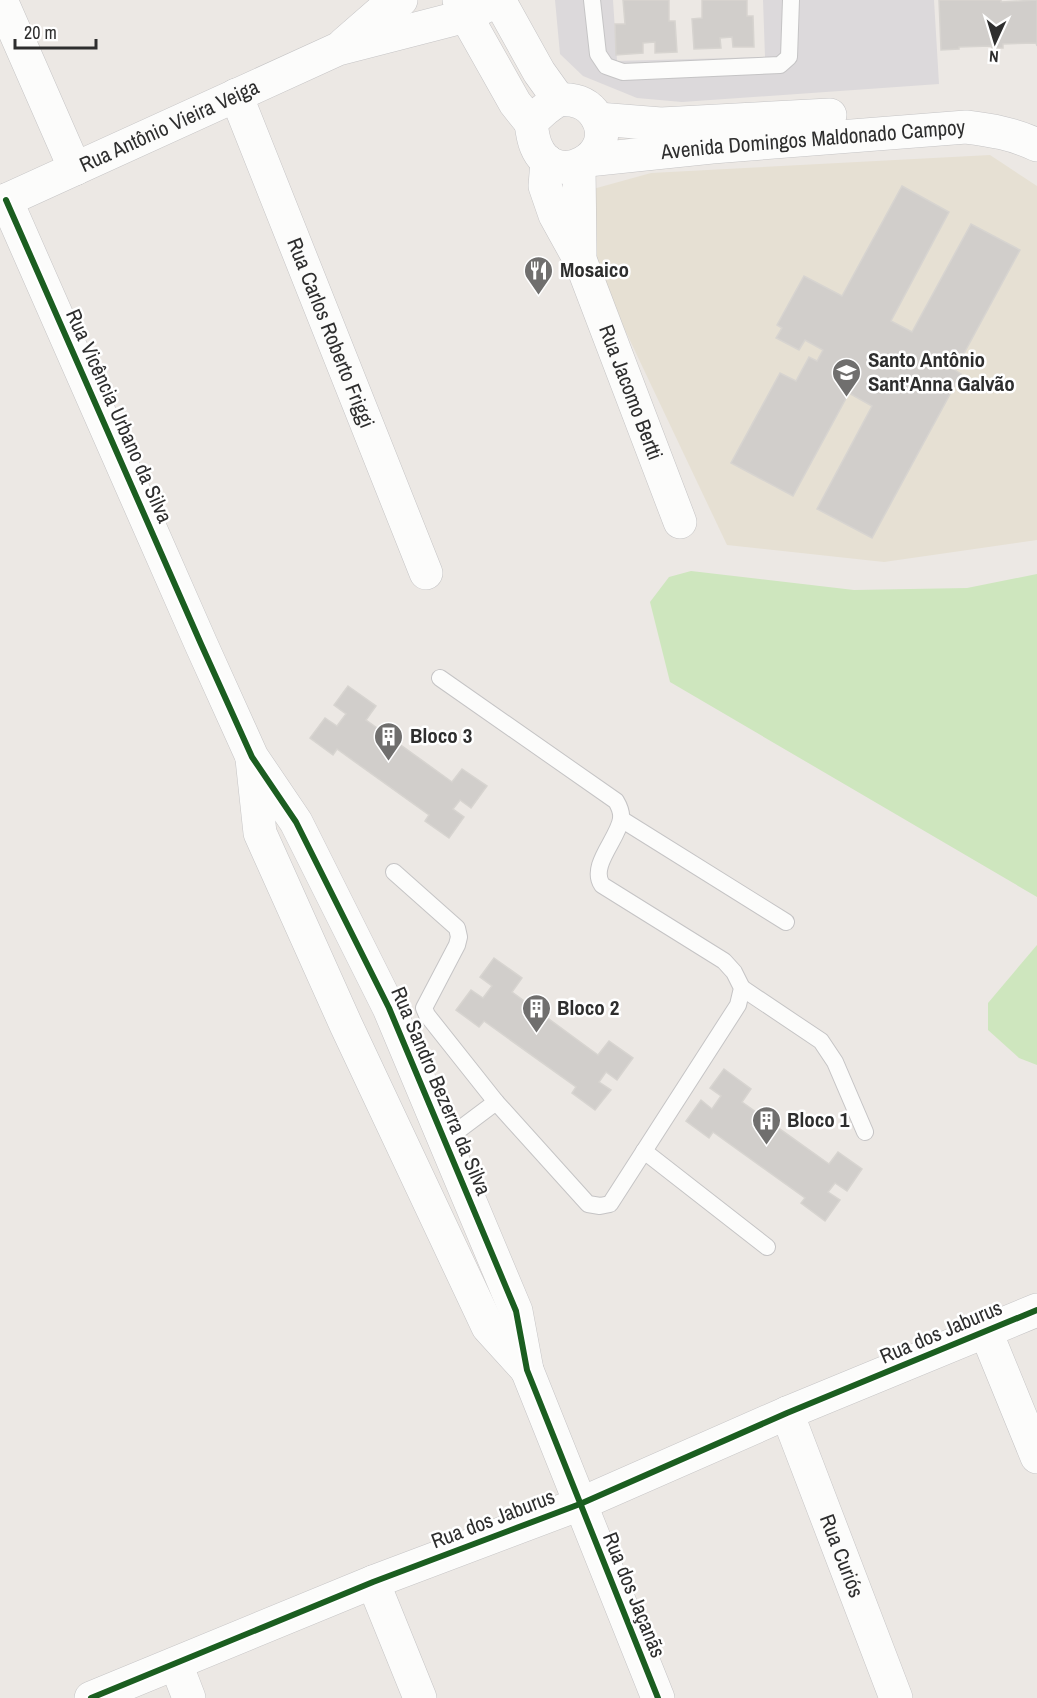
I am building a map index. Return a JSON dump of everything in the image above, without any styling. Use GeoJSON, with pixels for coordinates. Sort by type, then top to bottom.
{"type":"FeatureCollection","features":[{"type":"Feature","properties":{"kind":"street"},"geometry":{"type":"LineString","coordinates":[[1,0],[75,169]]}},
{"type":"Feature","properties":{"kind":"street","name":"Rua Antônio Vieira Veiga"},"geometry":{"type":"LineString","coordinates":[[338,49],[383,10],[401,0]]}},
{"type":"Feature","properties":{"kind":"street"},"geometry":{"type":"LineString","coordinates":[[498,0],[539,72],[559,100]]}},
{"type":"Feature","properties":{"kind":"street","name":"Rua Antônio Vieira Veiga"},"geometry":{"type":"LineString","coordinates":[[3,202],[338,49],[462,8],[498,0]]}},
{"type":"Feature","properties":{"kind":"street"},"geometry":{"type":"LineString","coordinates":[[462,8],[515,103],[531,123],[534,144],[547,161],[568,168],[584,163],[596,151],[600,140],[601,129],[591,109],[571,100],[559,100],[549,105],[531,123]]}},
{"type":"Feature","properties":{"kind":"street","name":"Rua Carlos Roberto Friggi"},"geometry":{"type":"LineString","coordinates":[[236,95],[426,573]]}},
{"type":"Feature","properties":{"kind":"street","name":"Avenida Domingos Maldonado Campoy"},"geometry":{"type":"LineString","coordinates":[[598,119],[661,124],[967,107],[997,110],[1037,121]]}},
{"type":"Feature","properties":{"kind":"street","name":"Avenida Domingos Maldonado Campoy"},"geometry":{"type":"LineString","coordinates":[[584,163],[712,147],[966,127],[995,130],[1021,137],[1037,145]]}},
{"type":"Feature","properties":{"kind":"street","name":"Rua Jacomo Bertti"},"geometry":{"type":"LineString","coordinates":[[547,161],[545,186],[555,215],[581,262],[680,522]]}},
{"type":"Feature","properties":{"kind":"street","name":"Rua Jacomo Bertti"},"geometry":{"type":"LineString","coordinates":[[581,262],[579,226],[584,163]]}},
{"type":"Feature","properties":{"kind":"street","name":"Rua Vicência Urbano da Silva"},"geometry":{"type":"LineString","coordinates":[[3,202],[201,644]]}},
{"type":"Feature","properties":{"kind":"street","name":"Rua Sandro Bezerra da Silva"},"geometry":{"type":"LineString","coordinates":[[201,644],[252,757],[296,822],[389,1008],[516,1311],[527,1370],[580,1504]]}},
{"type":"Feature","properties":{"kind":"street","name":"Rua Sandro Bezerra da Silva"},"geometry":{"type":"LineString","coordinates":[[252,757],[260,833],[306,936],[488,1327],[527,1370]]}},
{"type":"Feature","properties":{"kind":"street"},"geometry":{"type":"LineString","coordinates":[[306,936],[311,925],[319,919],[330,915],[345,919]]}},
{"type":"Feature","properties":{"kind":"street"},"geometry":{"type":"LineString","coordinates":[[440,1226],[454,1231],[466,1228],[475,1213]]}},
{"type":"Feature","properties":{"kind":"street","name":"Rua dos Jaburus"},"geometry":{"type":"LineString","coordinates":[[91,1698],[373,1582],[580,1504],[788,1413],[1037,1310]]}},
{"type":"Feature","properties":{"kind":"street"},"geometry":{"type":"LineString","coordinates":[[986,1332],[1037,1457]]}},
{"type":"Feature","properties":{"kind":"street","name":"Rua Curiós"},"geometry":{"type":"LineString","coordinates":[[788,1413],[896,1698]]}},
{"type":"Feature","properties":{"kind":"street","name":"Rua dos Jaçanãs"},"geometry":{"type":"LineString","coordinates":[[580,1504],[658,1698]]}},
{"type":"Feature","properties":{"kind":"street"},"geometry":{"type":"LineString","coordinates":[[373,1582],[420,1698]]}},
{"type":"Feature","properties":{"kind":"street"},"geometry":{"type":"LineString","coordinates":[[176,1664],[189,1698]]}},
{"type":"Feature","properties":{"kind":"lane"},"geometry":{"type":"LineString","coordinates":[[592,0],[598,54],[606,66],[623,72],[780,65],[789,57],[791,0]]}},
{"type":"Feature","properties":{"kind":"lane"},"geometry":{"type":"LineString","coordinates":[[440,678],[616,801],[620,808],[621,819],[598,871],[598,880],[602,885],[724,962],[734,972],[742,988],[821,1041],[835,1062],[865,1132]]}},
{"type":"Feature","properties":{"kind":"lane"},"geometry":{"type":"LineString","coordinates":[[621,819],[786,922]]}},
{"type":"Feature","properties":{"kind":"lane"},"geometry":{"type":"LineString","coordinates":[[394,872],[457,928],[459,937],[457,945],[424,1008],[432,1022],[496,1102],[588,1204],[600,1206],[610,1204],[738,1005],[742,988]]}},
{"type":"Feature","properties":{"kind":"lane"},"geometry":{"type":"LineString","coordinates":[[444,1141],[496,1102]]}},
{"type":"Feature","properties":{"kind":"lane"},"geometry":{"type":"LineString","coordinates":[[644,1150],[766,1247]]}},
{"type":"Feature","properties":{"kind":"shaded area"},"geometry":{"type":"Polygon","coordinates":[[[555,0],[613,0],[617,61],[765,57],[763,0],[934,0],[939,84],[682,102],[637,98],[583,76],[560,54],[555,0]]]}},
{"type":"Feature","properties":{"kind":"shaded area","name":"Santo Antônio Sant'Anna Galvão"},"geometry":{"type":"Polygon","coordinates":[[[990,155],[1037,186],[1037,540],[884,562],[727,545],[589,254],[593,189],[651,173],[990,155]]]}},
{"type":"Feature","properties":{"kind":"green space"},"geometry":{"type":"Polygon","coordinates":[[[691,571],[854,590],[967,588],[1037,574],[1037,897],[670,682],[650,602],[669,577],[691,571]]]}},
{"type":"Feature","properties":{"kind":"green space"},"geometry":{"type":"Polygon","coordinates":[[[1037,945],[1037,1065],[1019,1058],[988,1030],[988,1003],[1037,945]]]}},
{"type":"Feature","properties":{"kind":"building"},"geometry":{"type":"Polygon","coordinates":[[[623,0],[669,0],[669,21],[675,21],[677,52],[655,53],[655,42],[643,43],[643,53],[616,55],[615,24],[625,24],[623,0]]]}},
{"type":"Feature","properties":{"kind":"building"},"geometry":{"type":"Polygon","coordinates":[[[702,0],[747,0],[747,16],[753,16],[754,47],[733,47],[732,37],[720,38],[721,48],[694,49],[692,19],[702,18],[702,0]]]}},
{"type":"Feature","properties":{"kind":"building"},"geometry":{"type":"Polygon","coordinates":[[[939,0],[1001,0],[1001,2],[1037,0],[1037,46],[1036,43],[1003,44],[1003,48],[959,47],[959,49],[941,50],[939,0]]]}},
{"type":"Feature","properties":{"kind":"building"},"geometry":{"type":"Polygon","coordinates":[[[902,186],[949,212],[891,321],[912,332],[971,224],[1020,250],[955,370],[961,374],[872,538],[817,509],[872,406],[849,393],[793,496],[731,463],[780,373],[796,381],[809,357],[817,361],[823,350],[805,340],[799,350],[776,338],[782,328],[777,325],[804,276],[842,296],[902,186]]]}},
{"type":"Feature","properties":{"kind":"building","name":"Bloco 3"},"geometry":{"type":"Polygon","coordinates":[[[348,686],[376,706],[366,720],[452,782],[462,769],[487,786],[471,808],[460,800],[453,809],[464,817],[449,838],[425,821],[429,815],[337,749],[333,755],[310,738],[325,718],[337,726],[346,714],[334,705],[348,686]]]}},
{"type":"Feature","properties":{"kind":"building","name":"Bloco 2"},"geometry":{"type":"Polygon","coordinates":[[[494,958],[522,978],[512,992],[598,1055],[609,1041],[633,1058],[617,1080],[606,1072],[599,1082],[611,1090],[595,1110],[572,1093],[576,1087],[484,1021],[479,1027],[456,1010],[471,990],[483,998],[492,986],[480,977],[494,958]]]}},
{"type":"Feature","properties":{"kind":"building","name":"Bloco 1"},"geometry":{"type":"Polygon","coordinates":[[[724,1069],[751,1089],[742,1102],[829,1164],[838,1152],[862,1169],[847,1191],[835,1183],[828,1192],[840,1200],[825,1221],[801,1203],[805,1198],[713,1132],[709,1138],[686,1121],[701,1100],[712,1109],[721,1096],[710,1088],[724,1069]]]}},
{"type":"Feature","properties":{"kind":"cycle path"},"geometry":{"type":"LineString","coordinates":[[6,200],[252,757],[296,822],[389,1008],[516,1311],[527,1370],[658,1698]]}},
{"type":"Feature","properties":{"kind":"cycle path"},"geometry":{"type":"LineString","coordinates":[[91,1698],[373,1582],[580,1504],[787,1413],[1037,1310]]}},
{"type":"Feature","properties":{"kind":"place","name":"Mosaico"},"geometry":{"type":"Point","coordinates":[539,296]}},
{"type":"Feature","properties":{"kind":"place","name":"Santo Antônio Sant'Anna Galvão"},"geometry":{"type":"Point","coordinates":[847,398]}},
{"type":"Feature","properties":{"kind":"place","name":"Bloco 3"},"geometry":{"type":"Point","coordinates":[389,762]}},
{"type":"Feature","properties":{"kind":"place","name":"Bloco 2"},"geometry":{"type":"Point","coordinates":[536,1034]}},
{"type":"Feature","properties":{"kind":"place","name":"Bloco 1"},"geometry":{"type":"Point","coordinates":[766,1146]}}]}
